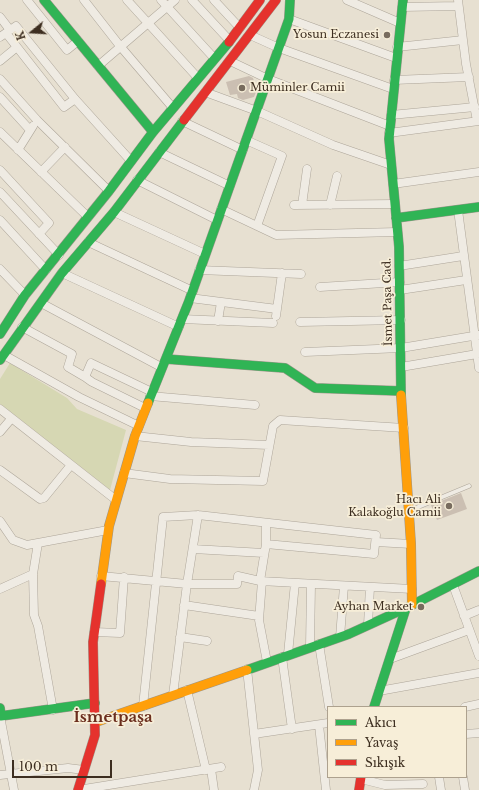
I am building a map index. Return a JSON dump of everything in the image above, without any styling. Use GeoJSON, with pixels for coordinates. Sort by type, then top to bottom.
{"type":"FeatureCollection","features":[{"type":"Feature","properties":{"kind":"main road"},"geometry":{"type":"LineString","coordinates":[[44,0],[153,132]]}},
{"type":"Feature","properties":{"kind":"main road"},"geometry":{"type":"LineString","coordinates":[[2,357],[62,273],[114,212],[182,121],[276,0]]}},
{"type":"Feature","properties":{"kind":"main road"},"geometry":{"type":"LineString","coordinates":[[78,790],[95,735],[94,632],[108,530],[116,500],[135,436],[181,323],[290,19],[290,0]]}},
{"type":"Feature","properties":{"kind":"main road"},"geometry":{"type":"LineString","coordinates":[[0,334],[25,295],[110,191],[130,161],[240,28],[255,2]]}},
{"type":"Feature","properties":{"kind":"main road","name":"İsmet Paşa Cad."},"geometry":{"type":"LineString","coordinates":[[374,706],[409,607],[412,589],[411,544],[401,391],[399,266],[389,130],[402,4]]}},
{"type":"Feature","properties":{"kind":"main road"},"geometry":{"type":"LineString","coordinates":[[396,218],[479,207]]}},
{"type":"Feature","properties":{"kind":"main road"},"geometry":{"type":"LineString","coordinates":[[164,363],[285,368],[315,388],[401,391]]}},
{"type":"Feature","properties":{"kind":"main road"},"geometry":{"type":"LineString","coordinates":[[96,722],[340,637],[409,607],[479,571]]}},
{"type":"Feature","properties":{"kind":"main road"},"geometry":{"type":"LineString","coordinates":[[0,713],[54,710],[94,703]]}},
{"type":"Feature","properties":{"kind":"main road"},"geometry":{"type":"LineString","coordinates":[[360,790],[361,778]]}},
{"type":"Feature","properties":{"kind":"street"},"geometry":{"type":"LineString","coordinates":[[27,0],[67,50],[78,41]]}},
{"type":"Feature","properties":{"kind":"street"},"geometry":{"type":"LineString","coordinates":[[84,0],[120,46],[173,108]]}},
{"type":"Feature","properties":{"kind":"street"},"geometry":{"type":"LineString","coordinates":[[127,0],[198,78]]}},
{"type":"Feature","properties":{"kind":"street"},"geometry":{"type":"LineString","coordinates":[[161,0],[214,58]]}},
{"type":"Feature","properties":{"kind":"street"},"geometry":{"type":"LineString","coordinates":[[98,66],[176,0]]}},
{"type":"Feature","properties":{"kind":"street"},"geometry":{"type":"LineString","coordinates":[[192,0],[230,41]]}},
{"type":"Feature","properties":{"kind":"street"},"geometry":{"type":"LineString","coordinates":[[214,0],[240,28]]}},
{"type":"Feature","properties":{"kind":"street"},"geometry":{"type":"LineString","coordinates":[[346,0],[400,23]]}},
{"type":"Feature","properties":{"kind":"street"},"geometry":{"type":"LineString","coordinates":[[230,61],[268,79],[389,130],[478,121],[469,77],[458,3],[402,4]]}},
{"type":"Feature","properties":{"kind":"street"},"geometry":{"type":"LineString","coordinates":[[0,17],[5,34],[64,107],[75,99]]}},
{"type":"Feature","properties":{"kind":"street"},"geometry":{"type":"LineString","coordinates":[[290,19],[396,58]]}},
{"type":"Feature","properties":{"kind":"street"},"geometry":{"type":"LineString","coordinates":[[5,34],[16,26],[75,99],[130,161]]}},
{"type":"Feature","properties":{"kind":"street"},"geometry":{"type":"LineString","coordinates":[[250,35],[279,48],[393,84],[469,77]]}},
{"type":"Feature","properties":{"kind":"street"},"geometry":{"type":"LineString","coordinates":[[397,47],[463,40]]}},
{"type":"Feature","properties":{"kind":"street"},"geometry":{"type":"LineString","coordinates":[[0,61],[17,47]]}},
{"type":"Feature","properties":{"kind":"street"},"geometry":{"type":"LineString","coordinates":[[0,79],[37,120],[110,191]]}},
{"type":"Feature","properties":{"kind":"street"},"geometry":{"type":"LineString","coordinates":[[205,92],[257,111],[332,145],[391,165]]}},
{"type":"Feature","properties":{"kind":"street"},"geometry":{"type":"LineString","coordinates":[[0,97],[30,130]]}},
{"type":"Feature","properties":{"kind":"street"},"geometry":{"type":"LineString","coordinates":[[391,115],[475,107]]}},
{"type":"Feature","properties":{"kind":"street"},"geometry":{"type":"LineString","coordinates":[[18,150],[37,120]]}},
{"type":"Feature","properties":{"kind":"street"},"geometry":{"type":"LineString","coordinates":[[182,121],[243,150]]}},
{"type":"Feature","properties":{"kind":"street"},"geometry":{"type":"LineString","coordinates":[[0,132],[88,217]]}},
{"type":"Feature","properties":{"kind":"street"},"geometry":{"type":"LineString","coordinates":[[246,140],[282,156],[257,226]]}},
{"type":"Feature","properties":{"kind":"street"},"geometry":{"type":"LineString","coordinates":[[41,172],[65,147]]}},
{"type":"Feature","properties":{"kind":"street"},"geometry":{"type":"LineString","coordinates":[[159,152],[230,186]]}},
{"type":"Feature","properties":{"kind":"street"},"geometry":{"type":"LineString","coordinates":[[307,169],[298,205],[395,204]]}},
{"type":"Feature","properties":{"kind":"street"},"geometry":{"type":"LineString","coordinates":[[0,170],[49,223],[39,234]]}},
{"type":"Feature","properties":{"kind":"street"},"geometry":{"type":"LineString","coordinates":[[393,184],[479,172]]}},
{"type":"Feature","properties":{"kind":"street"},"geometry":{"type":"LineString","coordinates":[[330,205],[337,176]]}},
{"type":"Feature","properties":{"kind":"street"},"geometry":{"type":"LineString","coordinates":[[137,180],[217,220]]}},
{"type":"Feature","properties":{"kind":"street"},"geometry":{"type":"LineString","coordinates":[[0,192],[59,255]]}},
{"type":"Feature","properties":{"kind":"street"},"geometry":{"type":"LineString","coordinates":[[221,209],[276,234],[397,232]]}},
{"type":"Feature","properties":{"kind":"street"},"geometry":{"type":"LineString","coordinates":[[458,210],[466,280],[477,336],[479,368]]}},
{"type":"Feature","properties":{"kind":"street"},"geometry":{"type":"LineString","coordinates":[[114,212],[205,254]]}},
{"type":"Feature","properties":{"kind":"street"},"geometry":{"type":"LineString","coordinates":[[0,220],[46,270]]}},
{"type":"Feature","properties":{"kind":"street"},"geometry":{"type":"LineString","coordinates":[[88,242],[191,294],[275,316]]}},
{"type":"Feature","properties":{"kind":"street"},"geometry":{"type":"LineString","coordinates":[[399,266],[463,256]]}},
{"type":"Feature","properties":{"kind":"street"},"geometry":{"type":"LineString","coordinates":[[0,268],[25,295]]}},
{"type":"Feature","properties":{"kind":"street"},"geometry":{"type":"LineString","coordinates":[[199,270],[301,274]]}},
{"type":"Feature","properties":{"kind":"street"},"geometry":{"type":"LineString","coordinates":[[62,273],[181,323],[275,316]]}},
{"type":"Feature","properties":{"kind":"street"},"geometry":{"type":"LineString","coordinates":[[275,316],[282,273]]}},
{"type":"Feature","properties":{"kind":"street"},"geometry":{"type":"LineString","coordinates":[[320,287],[400,286],[466,280]]}},
{"type":"Feature","properties":{"kind":"street"},"geometry":{"type":"LineString","coordinates":[[218,321],[221,302]]}},
{"type":"Feature","properties":{"kind":"street"},"geometry":{"type":"LineString","coordinates":[[41,303],[164,363]]}},
{"type":"Feature","properties":{"kind":"street"},"geometry":{"type":"LineString","coordinates":[[470,306],[479,304]]}},
{"type":"Feature","properties":{"kind":"street"},"geometry":{"type":"LineString","coordinates":[[300,322],[401,320]]}},
{"type":"Feature","properties":{"kind":"street"},"geometry":{"type":"LineString","coordinates":[[22,327],[72,354],[68,367],[92,382],[146,408]]}},
{"type":"Feature","properties":{"kind":"street"},"geometry":{"type":"LineString","coordinates":[[305,352],[401,348],[477,336]]}},
{"type":"Feature","properties":{"kind":"street"},"geometry":{"type":"LineString","coordinates":[[401,366],[477,354]]}},
{"type":"Feature","properties":{"kind":"street"},"geometry":{"type":"LineString","coordinates":[[2,357],[139,426]]}},
{"type":"Feature","properties":{"kind":"street"},"geometry":{"type":"LineString","coordinates":[[85,377],[91,363],[151,394],[255,405]]}},
{"type":"Feature","properties":{"kind":"street"},"geometry":{"type":"LineString","coordinates":[[0,409],[116,500]]}},
{"type":"Feature","properties":{"kind":"street"},"geometry":{"type":"LineString","coordinates":[[0,432],[11,419]]}},
{"type":"Feature","properties":{"kind":"street"},"geometry":{"type":"LineString","coordinates":[[124,473],[170,478],[263,481],[273,426],[280,420],[404,428]]}},
{"type":"Feature","properties":{"kind":"street"},"geometry":{"type":"LineString","coordinates":[[135,436],[191,442],[269,445]]}},
{"type":"Feature","properties":{"kind":"street"},"geometry":{"type":"LineString","coordinates":[[0,470],[40,499],[44,498],[71,465]]}},
{"type":"Feature","properties":{"kind":"street"},"geometry":{"type":"LineString","coordinates":[[174,695],[184,605],[198,515]]}},
{"type":"Feature","properties":{"kind":"street"},"geometry":{"type":"LineString","coordinates":[[143,706],[162,517],[198,515],[376,535],[374,554],[266,544]]}},
{"type":"Feature","properties":{"kind":"street"},"geometry":{"type":"LineString","coordinates":[[0,521],[13,540],[27,545],[108,530]]}},
{"type":"Feature","properties":{"kind":"street"},"geometry":{"type":"LineString","coordinates":[[266,523],[266,544],[261,581],[259,616],[267,662]]}},
{"type":"Feature","properties":{"kind":"street"},"geometry":{"type":"LineString","coordinates":[[376,542],[411,544]]}},
{"type":"Feature","properties":{"kind":"street"},"geometry":{"type":"LineString","coordinates":[[38,544],[33,574],[34,615],[38,626],[54,710]]}},
{"type":"Feature","properties":{"kind":"street"},"geometry":{"type":"LineString","coordinates":[[193,549],[264,552]]}},
{"type":"Feature","properties":{"kind":"street"},"geometry":{"type":"LineString","coordinates":[[0,589],[33,574]]}},
{"type":"Feature","properties":{"kind":"street"},"geometry":{"type":"LineString","coordinates":[[101,576],[187,584],[236,584],[238,576],[261,581],[370,588],[412,589]]}},
{"type":"Feature","properties":{"kind":"street"},"geometry":{"type":"LineString","coordinates":[[94,632],[120,633],[124,577]]}},
{"type":"Feature","properties":{"kind":"street"},"geometry":{"type":"LineString","coordinates":[[292,729],[285,656],[295,583]]}},
{"type":"Feature","properties":{"kind":"street"},"geometry":{"type":"LineString","coordinates":[[311,584],[314,646],[329,706]]}},
{"type":"Feature","properties":{"kind":"street"},"geometry":{"type":"LineString","coordinates":[[453,585],[479,656]]}},
{"type":"Feature","properties":{"kind":"street"},"geometry":{"type":"LineString","coordinates":[[340,637],[344,586]]}},
{"type":"Feature","properties":{"kind":"street"},"geometry":{"type":"LineString","coordinates":[[368,625],[370,588]]}},
{"type":"Feature","properties":{"kind":"street"},"geometry":{"type":"LineString","coordinates":[[184,605],[259,616]]}},
{"type":"Feature","properties":{"kind":"street"},"geometry":{"type":"LineString","coordinates":[[464,616],[479,610]]}},
{"type":"Feature","properties":{"kind":"street"},"geometry":{"type":"LineString","coordinates":[[390,659],[469,630]]}},
{"type":"Feature","properties":{"kind":"street"},"geometry":{"type":"LineString","coordinates":[[180,637],[207,641]]}},
{"type":"Feature","properties":{"kind":"street"},"geometry":{"type":"LineString","coordinates":[[247,669],[258,770],[254,790]]}},
{"type":"Feature","properties":{"kind":"street"},"geometry":{"type":"LineString","coordinates":[[380,690],[479,673]]}},
{"type":"Feature","properties":{"kind":"street"},"geometry":{"type":"LineString","coordinates":[[187,690],[214,790]]}},
{"type":"Feature","properties":{"kind":"street"},"geometry":{"type":"LineString","coordinates":[[467,707],[479,704]]}},
{"type":"Feature","properties":{"kind":"street"},"geometry":{"type":"LineString","coordinates":[[0,713],[14,790]]}},
{"type":"Feature","properties":{"kind":"street"},"geometry":{"type":"LineString","coordinates":[[254,734],[327,723]]}},
{"type":"Feature","properties":{"kind":"street"},"geometry":{"type":"LineString","coordinates":[[319,725],[326,790]]}},
{"type":"Feature","properties":{"kind":"street"},"geometry":{"type":"LineString","coordinates":[[467,734],[479,733]]}},
{"type":"Feature","properties":{"kind":"street"},"geometry":{"type":"LineString","coordinates":[[78,790],[221,767]]}},
{"type":"Feature","properties":{"kind":"street"},"geometry":{"type":"LineString","coordinates":[[0,775],[68,768],[84,770]]}},
{"type":"Feature","properties":{"kind":"street"},"geometry":{"type":"LineString","coordinates":[[361,778],[385,785],[423,784]]}},
{"type":"Feature","properties":{"kind":"street"},"geometry":{"type":"LineString","coordinates":[[439,778],[441,790]]}},
{"type":"Feature","properties":{"kind":"street"},"geometry":{"type":"LineString","coordinates":[[463,778],[465,790]]}},
{"type":"Feature","properties":{"kind":"lane"},"geometry":{"type":"LineString","coordinates":[[409,511],[469,486]]}},
{"type":"Feature","properties":{"kind":"green space"},"geometry":{"type":"Polygon","coordinates":[[[10,363],[67,398],[77,409],[126,430],[110,490],[0,404],[0,379],[10,363]]]}},
{"type":"Feature","properties":{"kind":"building","name":"Müminler Camii"},"geometry":{"type":"Polygon","coordinates":[[[249,76],[253,78],[257,90],[254,97],[243,100],[238,98],[237,94],[230,95],[226,82],[249,76]]]}},
{"type":"Feature","properties":{"kind":"building","name":"Hacı Ali Kalakoğlu Camii"},"geometry":{"type":"Polygon","coordinates":[[[461,493],[467,509],[437,520],[431,505],[461,493]]]}},
{"type":"Feature","properties":{"kind":"traffic: fast"},"geometry":{"type":"LineString","coordinates":[[44,0],[153,132]]}},
{"type":"Feature","properties":{"kind":"traffic: fast"},"geometry":{"type":"LineString","coordinates":[[148,403],[189,301],[289,19],[290,0]]}},
{"type":"Feature","properties":{"kind":"traffic: fast"},"geometry":{"type":"LineString","coordinates":[[401,395],[399,247],[389,139],[403,0]]}},
{"type":"Feature","properties":{"kind":"traffic: fast"},"geometry":{"type":"LineString","coordinates":[[0,334],[25,295],[109,191],[153,132],[229,42]]}},
{"type":"Feature","properties":{"kind":"traffic: fast"},"geometry":{"type":"LineString","coordinates":[[0,360],[62,273],[114,212],[184,120]]}},
{"type":"Feature","properties":{"kind":"traffic: fast"},"geometry":{"type":"LineString","coordinates":[[396,218],[479,207]]}},
{"type":"Feature","properties":{"kind":"traffic: fast"},"geometry":{"type":"LineString","coordinates":[[166,359],[285,368],[315,388],[401,391]]}},
{"type":"Feature","properties":{"kind":"traffic: fast"},"geometry":{"type":"LineString","coordinates":[[247,670],[349,634],[406,608],[479,571]]}},
{"type":"Feature","properties":{"kind":"traffic: fast"},"geometry":{"type":"LineString","coordinates":[[374,706],[406,608]]}},
{"type":"Feature","properties":{"kind":"traffic: fast"},"geometry":{"type":"LineString","coordinates":[[0,708],[1,716],[95,703]]}},
{"type":"Feature","properties":{"kind":"traffic: slow"},"geometry":{"type":"LineString","coordinates":[[401,395],[411,544],[412,605]]}},
{"type":"Feature","properties":{"kind":"traffic: slow"},"geometry":{"type":"LineString","coordinates":[[101,584],[109,526],[135,436],[148,403]]}},
{"type":"Feature","properties":{"kind":"traffic: slow"},"geometry":{"type":"LineString","coordinates":[[96,722],[247,670]]}},
{"type":"Feature","properties":{"kind":"traffic: jam"},"geometry":{"type":"LineString","coordinates":[[229,42],[260,0]]}},
{"type":"Feature","properties":{"kind":"traffic: jam"},"geometry":{"type":"LineString","coordinates":[[184,120],[276,0]]}},
{"type":"Feature","properties":{"kind":"traffic: jam"},"geometry":{"type":"LineString","coordinates":[[78,790],[95,735],[93,642],[101,584]]}},
{"type":"Feature","properties":{"kind":"traffic: jam"},"geometry":{"type":"LineString","coordinates":[[359,790],[361,778]]}},
{"type":"Feature","properties":{"kind":"place","name":"Yosun Eczanesi"},"geometry":{"type":"Point","coordinates":[387,35]}},
{"type":"Feature","properties":{"kind":"place","name":"Müminler Camii"},"geometry":{"type":"Point","coordinates":[242,88]}},
{"type":"Feature","properties":{"kind":"place","name":"Hacı Ali Kalakoğlu Camii"},"geometry":{"type":"Point","coordinates":[449,506]}},
{"type":"Feature","properties":{"kind":"place","name":"Ayhan Market"},"geometry":{"type":"Point","coordinates":[421,607]}},
{"type":"Feature","properties":{"kind":"district","name":"İsmetpaşa"},"geometry":{"type":"Point","coordinates":[113,718]}}]}
